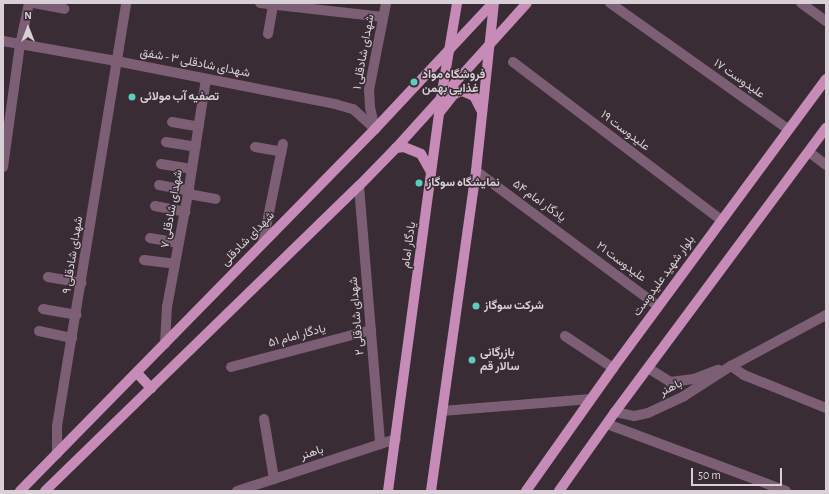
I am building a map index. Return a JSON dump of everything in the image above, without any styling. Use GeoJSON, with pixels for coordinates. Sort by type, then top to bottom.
{"type":"FeatureCollection","features":[{"type":"Feature","properties":{"kind":"main road","name":"یادگار امام"},"geometry":{"type":"LineString","coordinates":[[388,491],[441,98],[451,48],[457,3]]}},
{"type":"Feature","properties":{"kind":"main road","name":"شهدای شادقلی"},"geometry":{"type":"LineString","coordinates":[[20,491],[58,454],[263,242],[375,129],[493,3]]}},
{"type":"Feature","properties":{"kind":"main road"},"geometry":{"type":"LineString","coordinates":[[431,491],[476,170],[493,3]]}},
{"type":"Feature","properties":{"kind":"main road"},"geometry":{"type":"LineString","coordinates":[[45,491],[359,186],[396,148],[528,3]]}},
{"type":"Feature","properties":{"kind":"main road","name":"بلوار شهید علیدوست"},"geometry":{"type":"LineString","coordinates":[[526,491],[658,306],[826,79]]}},
{"type":"Feature","properties":{"kind":"main road"},"geometry":{"type":"LineString","coordinates":[[439,114],[454,94],[462,92],[474,96],[479,104],[482,114]]}},
{"type":"Feature","properties":{"kind":"main road"},"geometry":{"type":"LineString","coordinates":[[559,491],[615,412],[826,128]]}},
{"type":"Feature","properties":{"kind":"main road"},"geometry":{"type":"LineString","coordinates":[[396,148],[404,146],[421,154],[431,172]]}},
{"type":"Feature","properties":{"kind":"main road"},"geometry":{"type":"LineString","coordinates":[[137,373],[151,388]]}},
{"type":"Feature","properties":{"kind":"street"},"geometry":{"type":"LineString","coordinates":[[3,167],[20,45],[29,3]]}},
{"type":"Feature","properties":{"kind":"street"},"geometry":{"type":"LineString","coordinates":[[34,3],[64,9]]}},
{"type":"Feature","properties":{"kind":"street","name":"شهدای شادقلی ۹"},"geometry":{"type":"LineString","coordinates":[[58,454],[57,426],[126,3]]}},
{"type":"Feature","properties":{"kind":"street","name":"شهدای شادقلی ۱"},"geometry":{"type":"LineString","coordinates":[[375,129],[370,107],[369,90],[386,3]]}},
{"type":"Feature","properties":{"kind":"street","name":"علیدوست ۱۷"},"geometry":{"type":"LineString","coordinates":[[610,3],[788,129]]}},
{"type":"Feature","properties":{"kind":"street"},"geometry":{"type":"LineString","coordinates":[[801,3],[826,21]]}},
{"type":"Feature","properties":{"kind":"street"},"geometry":{"type":"LineString","coordinates":[[268,34],[269,4],[383,17]]}},
{"type":"Feature","properties":{"kind":"street","name":"شهدای شادقلی ۳ - شفق"},"geometry":{"type":"LineString","coordinates":[[3,41],[206,78],[335,104],[353,109],[375,129]]}},
{"type":"Feature","properties":{"kind":"street","name":"علیدوست ۱۹"},"geometry":{"type":"LineString","coordinates":[[513,62],[721,220]]}},
{"type":"Feature","properties":{"kind":"street","name":"شهدای شادقلی ۷"},"geometry":{"type":"LineString","coordinates":[[165,344],[167,307],[185,212],[206,78]]}},
{"type":"Feature","properties":{"kind":"street"},"geometry":{"type":"LineString","coordinates":[[172,122],[199,127]]}},
{"type":"Feature","properties":{"kind":"street"},"geometry":{"type":"LineString","coordinates":[[166,142],[196,147]]}},
{"type":"Feature","properties":{"kind":"street"},"geometry":{"type":"LineString","coordinates":[[255,147],[282,148],[263,242]]}},
{"type":"Feature","properties":{"kind":"street"},"geometry":{"type":"LineString","coordinates":[[808,152],[826,165]]}},
{"type":"Feature","properties":{"kind":"street"},"geometry":{"type":"LineString","coordinates":[[161,164],[192,169]]}},
{"type":"Feature","properties":{"kind":"street","name":"یادگار امام ۵۴"},"geometry":{"type":"LineString","coordinates":[[476,170],[568,238]]}},
{"type":"Feature","properties":{"kind":"street"},"geometry":{"type":"LineString","coordinates":[[159,185],[216,199]]}},
{"type":"Feature","properties":{"kind":"street","name":"شهدای شادقلی ۲"},"geometry":{"type":"LineString","coordinates":[[359,186],[380,444]]}},
{"type":"Feature","properties":{"kind":"street"},"geometry":{"type":"LineString","coordinates":[[155,206],[185,212]]}},
{"type":"Feature","properties":{"kind":"street"},"geometry":{"type":"LineString","coordinates":[[150,238],[179,243]]}},
{"type":"Feature","properties":{"kind":"street","name":"علیدوست ۲۱"},"geometry":{"type":"LineString","coordinates":[[568,238],[658,306]]}},
{"type":"Feature","properties":{"kind":"street"},"geometry":{"type":"LineString","coordinates":[[144,260],[175,264]]}},
{"type":"Feature","properties":{"kind":"street"},"geometry":{"type":"LineString","coordinates":[[48,277],[81,283]]}},
{"type":"Feature","properties":{"kind":"street"},"geometry":{"type":"LineString","coordinates":[[43,309],[76,315]]}},
{"type":"Feature","properties":{"kind":"street","name":"باهنر"},"geometry":{"type":"LineString","coordinates":[[615,412],[634,416],[648,413],[704,385],[731,366],[826,315]]}},
{"type":"Feature","properties":{"kind":"street","name":"یادگار امام ۵۱"},"geometry":{"type":"LineString","coordinates":[[230,367],[371,330]]}},
{"type":"Feature","properties":{"kind":"street"},"geometry":{"type":"LineString","coordinates":[[39,331],[72,338]]}},
{"type":"Feature","properties":{"kind":"street"},"geometry":{"type":"LineString","coordinates":[[565,336],[613,368]]}},
{"type":"Feature","properties":{"kind":"street"},"geometry":{"type":"LineString","coordinates":[[731,366],[744,375],[826,408]]}},
{"type":"Feature","properties":{"kind":"street","name":"باهنر"},"geometry":{"type":"LineString","coordinates":[[648,368],[670,382],[680,382],[694,379],[731,366]]}},
{"type":"Feature","properties":{"kind":"street"},"geometry":{"type":"LineString","coordinates":[[442,411],[591,399]]}},
{"type":"Feature","properties":{"kind":"street"},"geometry":{"type":"LineString","coordinates":[[264,419],[274,479]]}},
{"type":"Feature","properties":{"kind":"street"},"geometry":{"type":"LineString","coordinates":[[607,424],[786,491]]}},
{"type":"Feature","properties":{"kind":"street","name":"باهنر"},"geometry":{"type":"LineString","coordinates":[[237,491],[396,439]]}},
{"type":"Feature","properties":{"kind":"place","name":"فروشگاه مواد غذایی بهمن"},"geometry":{"type":"Point","coordinates":[414,82]}},
{"type":"Feature","properties":{"kind":"place","name":"تصفیه آب مولائی"},"geometry":{"type":"Point","coordinates":[132,97]}},
{"type":"Feature","properties":{"kind":"place","name":"نمایشگاه سوگاز"},"geometry":{"type":"Point","coordinates":[419,183]}},
{"type":"Feature","properties":{"kind":"place","name":"شرکت سوگاز"},"geometry":{"type":"Point","coordinates":[476,306]}},
{"type":"Feature","properties":{"kind":"place","name":"بازرگانی سالار قم"},"geometry":{"type":"Point","coordinates":[472,360]}}]}
